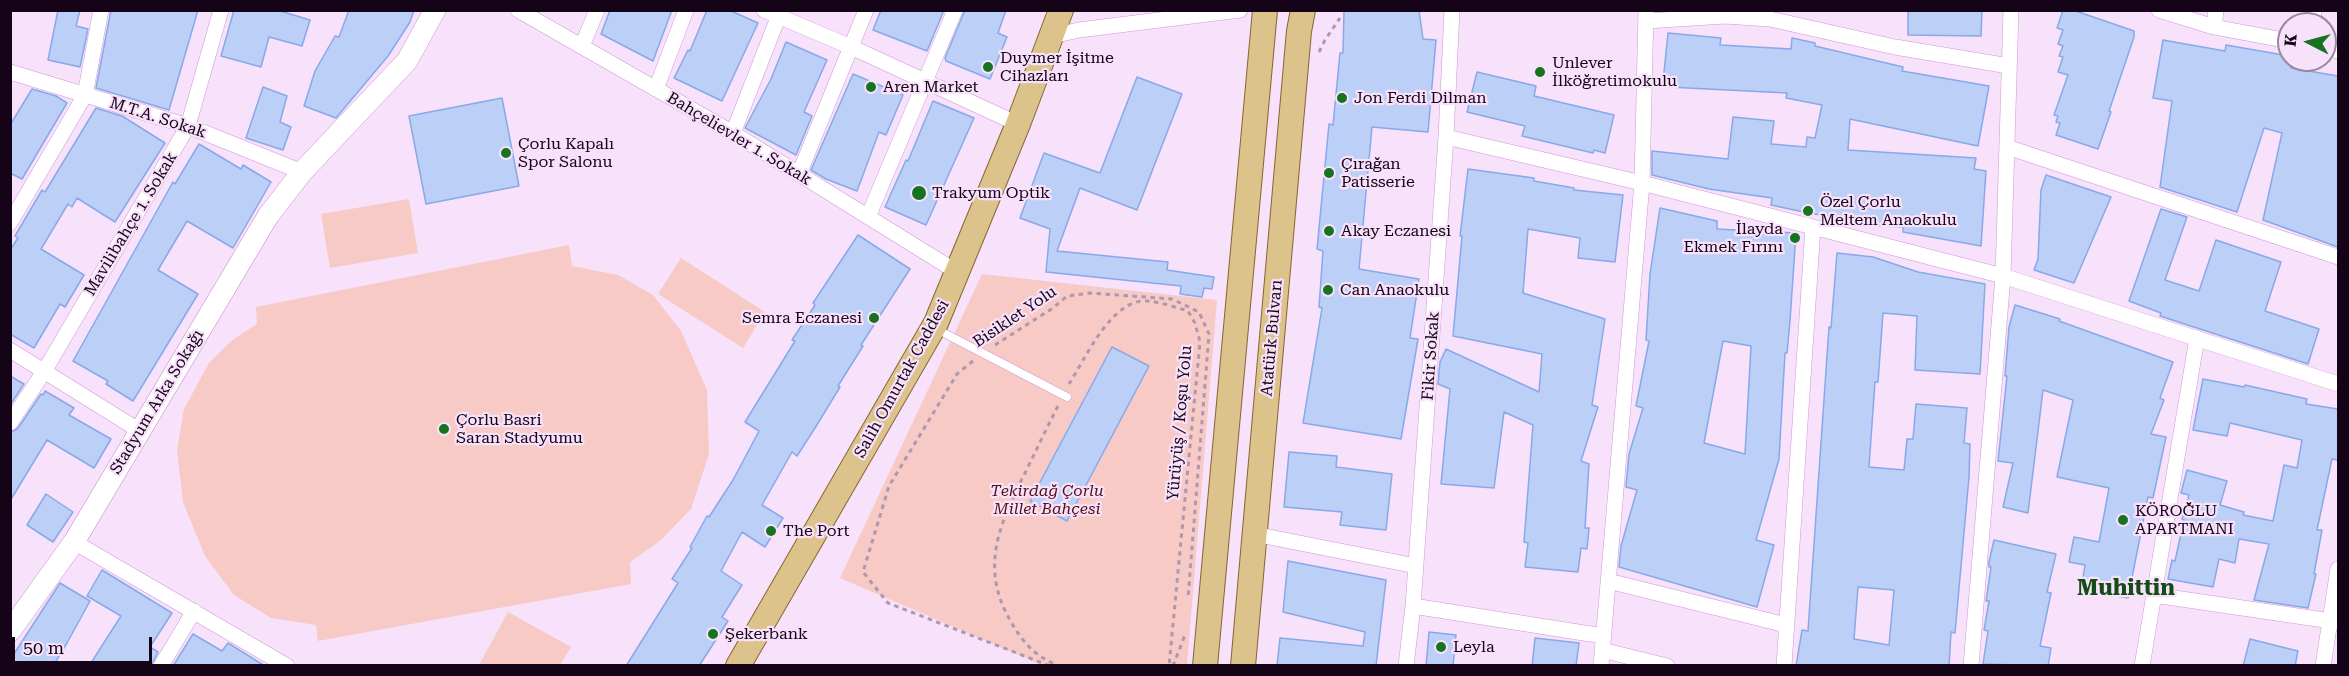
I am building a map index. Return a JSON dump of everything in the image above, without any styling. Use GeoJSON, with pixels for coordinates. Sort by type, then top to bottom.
{"type":"FeatureCollection","features":[{"type":"Feature","properties":{"kind":"main road","name":"Stadyum Arka Sokağı"},"geometry":{"type":"LineString","coordinates":[[10,631],[74,542],[268,216],[302,172],[407,61],[435,10]]}},
{"type":"Feature","properties":{"kind":"main road","name":"Salih Omurtak Caddesi"},"geometry":{"type":"LineString","coordinates":[[738,666],[932,330],[1018,124],[1061,10]]}},
{"type":"Feature","properties":{"kind":"main road"},"geometry":{"type":"LineString","coordinates":[[1205,666],[1265,10]]}},
{"type":"Feature","properties":{"kind":"main road","name":"Atatürk Bulvarı"},"geometry":{"type":"LineString","coordinates":[[1243,666],[1299,31],[1303,10]]}},
{"type":"Feature","properties":{"kind":"street"},"geometry":{"type":"LineString","coordinates":[[10,223],[85,95],[101,10]]}},
{"type":"Feature","properties":{"kind":"street","name":"Mavilibahçe 1. Sokak"},"geometry":{"type":"LineString","coordinates":[[10,423],[45,370],[188,126],[220,10]]}},
{"type":"Feature","properties":{"kind":"street","name":"Bahçelievler 1. Sokak"},"geometry":{"type":"LineString","coordinates":[[518,10],[732,133],[957,272]]}},
{"type":"Feature","properties":{"kind":"street"},"geometry":{"type":"LineString","coordinates":[[582,46],[597,10]]}},
{"type":"Feature","properties":{"kind":"street"},"geometry":{"type":"LineString","coordinates":[[656,89],[686,10]]}},
{"type":"Feature","properties":{"kind":"street"},"geometry":{"type":"LineString","coordinates":[[799,174],[866,10]]}},
{"type":"Feature","properties":{"kind":"street"},"geometry":{"type":"LineString","coordinates":[[868,217],[955,10]]}},
{"type":"Feature","properties":{"kind":"street"},"geometry":{"type":"LineString","coordinates":[[1052,36],[1078,30],[1240,10]]}},
{"type":"Feature","properties":{"kind":"street","name":"Fikir Sokak"},"geometry":{"type":"LineString","coordinates":[[1406,666],[1416,566],[1446,137],[1452,10]]}},
{"type":"Feature","properties":{"kind":"street"},"geometry":{"type":"LineString","coordinates":[[1971,666],[2003,276],[2011,10]]}},
{"type":"Feature","properties":{"kind":"street"},"geometry":{"type":"LineString","coordinates":[[2159,10],[2214,27],[2277,39]]}},
{"type":"Feature","properties":{"kind":"street"},"geometry":{"type":"LineString","coordinates":[[2214,27],[2216,10]]}},
{"type":"Feature","properties":{"kind":"street"},"geometry":{"type":"LineString","coordinates":[[732,133],[774,12],[1018,124]]}},
{"type":"Feature","properties":{"kind":"street"},"geometry":{"type":"LineString","coordinates":[[1602,651],[1642,183],[1646,16],[1725,16],[1770,20],[1895,47],[2009,66]]}},
{"type":"Feature","properties":{"kind":"street","name":"M.T.A. Sokak"},"geometry":{"type":"LineString","coordinates":[[10,72],[188,126],[302,172]]}},
{"type":"Feature","properties":{"kind":"street"},"geometry":{"type":"LineString","coordinates":[[1446,137],[1642,183],[2003,276],[2338,384]]}},
{"type":"Feature","properties":{"kind":"street"},"geometry":{"type":"LineString","coordinates":[[2007,147],[2338,257]]}},
{"type":"Feature","properties":{"kind":"street"},"geometry":{"type":"LineString","coordinates":[[1784,666],[1813,227]]}},
{"type":"Feature","properties":{"kind":"street"},"geometry":{"type":"LineString","coordinates":[[2142,666],[2197,338]]}},
{"type":"Feature","properties":{"kind":"street"},"geometry":{"type":"LineString","coordinates":[[10,350],[140,432]]}},
{"type":"Feature","properties":{"kind":"street"},"geometry":{"type":"LineString","coordinates":[[1254,534],[1416,566]]}},
{"type":"Feature","properties":{"kind":"street"},"geometry":{"type":"LineString","coordinates":[[74,542],[287,666]]}},
{"type":"Feature","properties":{"kind":"street"},"geometry":{"type":"LineString","coordinates":[[2323,666],[2334,622],[2338,569]]}},
{"type":"Feature","properties":{"kind":"street"},"geometry":{"type":"LineString","coordinates":[[1608,581],[1786,625]]}},
{"type":"Feature","properties":{"kind":"street"},"geometry":{"type":"LineString","coordinates":[[2154,595],[2334,622]]}},
{"type":"Feature","properties":{"kind":"street"},"geometry":{"type":"LineString","coordinates":[[1413,606],[1667,666]]}},
{"type":"Feature","properties":{"kind":"street"},"geometry":{"type":"LineString","coordinates":[[160,666],[194,611]]}},
{"type":"Feature","properties":{"kind":"lane"},"geometry":{"type":"LineString","coordinates":[[946,334],[1065,395]]}},
{"type":"Feature","properties":{"kind":"path","name":"Bisiklet Yolu"},"geometry":{"type":"LineString","coordinates":[[1050,666],[888,603],[863,572],[889,486],[957,374],[982,353],[1053,308],[1067,296],[1090,293],[1172,299],[1198,312],[1209,334],[1188,601]]}},
{"type":"Feature","properties":{"kind":"path","name":"Yürüyüş / Koşu Yolu"},"geometry":{"type":"LineString","coordinates":[[1060,666],[1035,654],[1016,631],[999,602],[994,550],[1003,518],[1065,395],[1104,328],[1127,305],[1145,300],[1188,311],[1195,323],[1200,342],[1171,666]]}},
{"type":"Feature","properties":{"kind":"path"},"geometry":{"type":"LineString","coordinates":[[1171,666],[1185,636],[1186,624]]}},
{"type":"Feature","properties":{"kind":"green space"},"geometry":{"type":"Polygon","coordinates":[[[409,199],[418,253],[330,268],[321,214],[409,199]]]}},
{"type":"Feature","properties":{"kind":"green space","name":"Çorlu Basri Saran Stadyumu"},"geometry":{"type":"Polygon","coordinates":[[[569,245],[572,266],[618,275],[653,295],[681,331],[707,390],[709,454],[691,509],[660,541],[630,562],[631,584],[318,641],[316,625],[271,618],[234,595],[205,556],[183,502],[177,450],[184,409],[209,363],[231,341],[257,324],[256,307],[569,245]]]}},
{"type":"Feature","properties":{"kind":"green space"},"geometry":{"type":"Polygon","coordinates":[[[681,258],[765,312],[743,348],[658,294],[681,258]]]}},
{"type":"Feature","properties":{"kind":"green space","name":"Tekirdağ Çorlu Millet Bahçesi"},"geometry":{"type":"Polygon","coordinates":[[[982,274],[1217,300],[1187,665],[1042,665],[840,578],[982,274]]]}},
{"type":"Feature","properties":{"kind":"green space"},"geometry":{"type":"Polygon","coordinates":[[[508,612],[571,647],[560,665],[479,665],[508,612]]]}},
{"type":"Feature","properties":{"kind":"building"},"geometry":{"type":"Polygon","coordinates":[[[58,10],[80,10],[76,26],[88,29],[80,67],[48,60],[58,10]]]}},
{"type":"Feature","properties":{"kind":"building"},"geometry":{"type":"Polygon","coordinates":[[[111,10],[198,10],[169,110],[96,88],[111,10]]]}},
{"type":"Feature","properties":{"kind":"building"},"geometry":{"type":"Polygon","coordinates":[[[234,10],[277,10],[310,20],[302,46],[269,37],[261,67],[221,56],[234,10]]]}},
{"type":"Feature","properties":{"kind":"building"},"geometry":{"type":"Polygon","coordinates":[[[349,10],[414,10],[410,22],[388,56],[336,118],[304,106],[315,71],[335,36],[339,37],[349,10]]]}},
{"type":"Feature","properties":{"kind":"building"},"geometry":{"type":"Polygon","coordinates":[[[610,10],[672,10],[653,61],[601,34],[610,10]]]}},
{"type":"Feature","properties":{"kind":"building"},"geometry":{"type":"Polygon","coordinates":[[[707,10],[729,10],[758,23],[722,101],[674,78],[688,50],[690,51],[707,10]]]}},
{"type":"Feature","properties":{"kind":"building"},"geometry":{"type":"Polygon","coordinates":[[[881,10],[944,10],[927,51],[873,30],[881,10]]]}},
{"type":"Feature","properties":{"kind":"building"},"geometry":{"type":"Polygon","coordinates":[[[965,10],[1006,10],[998,33],[1007,37],[990,79],[946,61],[945,58],[965,10]]]}},
{"type":"Feature","properties":{"kind":"building"},"geometry":{"type":"Polygon","coordinates":[[[1344,10],[1419,10],[1423,39],[1436,40],[1428,132],[1372,127],[1359,269],[1419,279],[1410,338],[1418,339],[1401,439],[1303,423],[1322,308],[1319,307],[1323,251],[1317,249],[1329,124],[1333,125],[1340,53],[1343,53],[1344,10]]]}},
{"type":"Feature","properties":{"kind":"building"},"geometry":{"type":"Polygon","coordinates":[[[1908,10],[1982,10],[1981,36],[1908,35],[1908,10]]]}},
{"type":"Feature","properties":{"kind":"building"},"geometry":{"type":"Polygon","coordinates":[[[2063,10],[2073,10],[2134,31],[2098,149],[2056,135],[2060,123],[2056,122],[2058,116],[2054,115],[2068,75],[2058,72],[2063,57],[2059,56],[2063,46],[2058,44],[2063,30],[2057,28],[2063,10]]]}},
{"type":"Feature","properties":{"kind":"building"},"geometry":{"type":"Polygon","coordinates":[[[1668,33],[1721,38],[1720,45],[1791,49],[1792,38],[1815,43],[1815,46],[1903,67],[1902,71],[1989,86],[1978,146],[1850,119],[1848,150],[1976,158],[1974,169],[1986,171],[1981,246],[1903,232],[1903,227],[1860,225],[1850,222],[1851,217],[1813,214],[1771,205],[1772,198],[1709,189],[1652,175],[1652,151],[1728,159],[1733,117],[1774,121],[1771,144],[1806,147],[1807,137],[1815,138],[1822,105],[1786,98],[1787,93],[1668,87],[1668,83],[1663,82],[1668,33]]]}},
{"type":"Feature","properties":{"kind":"building"},"geometry":{"type":"Polygon","coordinates":[[[2163,40],[2225,51],[2226,45],[2277,54],[2277,72],[2314,72],[2338,76],[2338,247],[2263,220],[2282,133],[2264,128],[2237,212],[2160,187],[2172,101],[2153,98],[2163,40]]]}},
{"type":"Feature","properties":{"kind":"building"},"geometry":{"type":"Polygon","coordinates":[[[786,42],[827,60],[804,112],[812,116],[796,155],[745,128],[771,79],[786,42]]]}},
{"type":"Feature","properties":{"kind":"building"},"geometry":{"type":"Polygon","coordinates":[[[1477,72],[1536,86],[1534,96],[1614,115],[1605,153],[1594,150],[1593,153],[1522,136],[1525,126],[1467,112],[1477,72]]]}},
{"type":"Feature","properties":{"kind":"building"},"geometry":{"type":"Polygon","coordinates":[[[853,74],[903,95],[886,135],[879,132],[857,191],[826,179],[811,170],[853,74]]]}},
{"type":"Feature","properties":{"kind":"building"},"geometry":{"type":"Polygon","coordinates":[[[1137,77],[1182,94],[1137,210],[1080,188],[1057,251],[1168,262],[1167,270],[1214,277],[1212,289],[1204,288],[1202,297],[1180,294],[1181,286],[1046,272],[1050,229],[1020,218],[1044,153],[1100,173],[1137,77]]]}},
{"type":"Feature","properties":{"kind":"building"},"geometry":{"type":"Polygon","coordinates":[[[263,87],[287,96],[280,122],[291,127],[283,150],[246,138],[263,87]]]}},
{"type":"Feature","properties":{"kind":"building"},"geometry":{"type":"Polygon","coordinates":[[[32,89],[56,96],[67,103],[22,179],[10,173],[10,125],[32,89]]]}},
{"type":"Feature","properties":{"kind":"building"},"geometry":{"type":"Polygon","coordinates":[[[502,98],[519,186],[426,204],[409,116],[502,98]]]}},
{"type":"Feature","properties":{"kind":"building"},"geometry":{"type":"Polygon","coordinates":[[[933,101],[974,118],[926,225],[885,207],[906,160],[908,161],[933,101]]]}},
{"type":"Feature","properties":{"kind":"building"},"geometry":{"type":"Polygon","coordinates":[[[96,108],[122,116],[165,143],[115,222],[77,198],[72,207],[68,204],[41,249],[84,275],[65,307],[60,304],[34,348],[10,334],[10,250],[18,238],[15,236],[42,190],[45,192],[96,108]]]}},
{"type":"Feature","properties":{"kind":"building"},"geometry":{"type":"Polygon","coordinates":[[[199,144],[241,169],[243,165],[271,182],[233,248],[187,221],[158,270],[198,294],[133,401],[106,384],[108,381],[73,361],[173,182],[175,184],[199,144]]]}},
{"type":"Feature","properties":{"kind":"building"},"geometry":{"type":"Polygon","coordinates":[[[1468,169],[1534,178],[1534,181],[1574,188],[1574,190],[1623,195],[1615,262],[1578,258],[1580,238],[1528,229],[1523,293],[1605,319],[1592,405],[1598,407],[1581,461],[1589,464],[1585,528],[1589,528],[1587,549],[1581,548],[1578,572],[1525,567],[1528,543],[1524,542],[1533,425],[1504,412],[1494,488],[1441,484],[1450,389],[1438,384],[1440,362],[1446,349],[1539,392],[1542,354],[1453,336],[1462,236],[1460,236],[1468,169]]]}},
{"type":"Feature","properties":{"kind":"building"},"geometry":{"type":"Polygon","coordinates":[[[2046,175],[2111,197],[2074,283],[2034,270],[2038,259],[2041,190],[2046,175]]]}},
{"type":"Feature","properties":{"kind":"building"},"geometry":{"type":"Polygon","coordinates":[[[1660,208],[1717,221],[1717,229],[1796,233],[1790,321],[1787,353],[1785,353],[1779,459],[1756,540],[1774,545],[1757,607],[1619,567],[1621,546],[1637,490],[1626,487],[1629,454],[1643,408],[1636,406],[1649,341],[1646,340],[1650,274],[1660,208]],[[1723,341],[1704,443],[1745,454],[1751,346],[1723,341]]]}},
{"type":"Feature","properties":{"kind":"building"},"geometry":{"type":"Polygon","coordinates":[[[2161,209],[2187,217],[2165,280],[2199,291],[2216,240],[2281,262],[2265,311],[2319,329],[2308,364],[2160,316],[2161,313],[2129,301],[2161,209]]]}},
{"type":"Feature","properties":{"kind":"building"},"geometry":{"type":"Polygon","coordinates":[[[858,235],[910,269],[861,345],[863,346],[815,428],[797,456],[792,452],[762,505],[783,518],[765,547],[742,532],[721,571],[742,585],[722,617],[728,621],[699,666],[626,666],[678,583],[672,579],[692,548],[690,547],[707,516],[709,517],[733,480],[759,431],[745,422],[795,341],[792,340],[815,305],[813,303],[858,235]]]}},
{"type":"Feature","properties":{"kind":"building"},"geometry":{"type":"Polygon","coordinates":[[[1837,253],[1873,257],[1918,272],[1985,284],[1980,374],[1915,370],[1917,316],[1883,313],[1878,382],[1875,382],[1869,467],[1904,470],[1907,439],[1913,439],[1916,404],[1967,408],[1964,443],[1970,444],[1969,477],[1955,633],[1951,632],[1949,666],[1796,666],[1802,630],[1808,631],[1829,327],[1831,328],[1837,253]],[[1858,587],[1854,639],[1889,645],[1894,590],[1858,587]]]}},
{"type":"Feature","properties":{"kind":"building"},"geometry":{"type":"Polygon","coordinates":[[[2015,305],[2060,319],[2059,321],[2173,362],[2160,398],[2164,400],[2151,434],[2166,437],[2153,498],[2148,497],[2128,598],[2081,590],[2085,565],[2069,562],[2074,537],[2099,542],[2109,488],[2057,477],[2073,400],[2043,390],[2028,513],[2003,507],[2013,463],[1998,461],[2007,376],[2005,376],[2009,327],[2015,305]]]}},
{"type":"Feature","properties":{"kind":"building"},"geometry":{"type":"Polygon","coordinates":[[[1112,347],[1149,366],[1067,521],[1030,501],[1112,347]]]}},
{"type":"Feature","properties":{"kind":"building"},"geometry":{"type":"Polygon","coordinates":[[[10,376],[24,384],[10,405],[10,376]]]}},
{"type":"Feature","properties":{"kind":"building"},"geometry":{"type":"Polygon","coordinates":[[[2203,379],[2244,387],[2245,385],[2307,399],[2306,404],[2338,409],[2338,460],[2332,459],[2317,530],[2322,530],[2314,574],[2316,574],[2308,608],[2254,600],[2269,544],[2239,539],[2235,563],[2219,559],[2213,587],[2168,579],[2172,560],[2175,561],[2184,520],[2182,519],[2189,495],[2181,493],[2187,470],[2227,481],[2220,505],[2244,512],[2243,515],[2273,521],[2284,465],[2297,468],[2302,440],[2230,423],[2227,436],[2193,430],[2203,379]]]}},
{"type":"Feature","properties":{"kind":"building"},"geometry":{"type":"Polygon","coordinates":[[[45,391],[74,408],[69,415],[111,439],[94,468],[47,440],[10,501],[10,433],[18,428],[45,391]]]}},
{"type":"Feature","properties":{"kind":"building"},"geometry":{"type":"Polygon","coordinates":[[[1289,452],[1337,456],[1336,467],[1392,474],[1386,530],[1340,525],[1342,512],[1284,507],[1289,452]]]}},
{"type":"Feature","properties":{"kind":"building"},"geometry":{"type":"Polygon","coordinates":[[[46,494],[73,512],[53,542],[27,525],[46,494]]]}},
{"type":"Feature","properties":{"kind":"building"},"geometry":{"type":"Polygon","coordinates":[[[1994,540],[2056,554],[2047,592],[2051,593],[2040,646],[2051,648],[2048,666],[1983,664],[1988,631],[1984,630],[1989,601],[1986,601],[1991,567],[1989,567],[1989,562],[1994,540]]]}},
{"type":"Feature","properties":{"kind":"building"},"geometry":{"type":"Polygon","coordinates":[[[1288,561],[1386,580],[1376,666],[1277,666],[1280,638],[1363,646],[1365,632],[1283,612],[1288,561]]]}},
{"type":"Feature","properties":{"kind":"building"},"geometry":{"type":"Polygon","coordinates":[[[102,570],[172,613],[150,647],[158,652],[151,666],[89,666],[121,616],[87,596],[102,570]]]}},
{"type":"Feature","properties":{"kind":"building"},"geometry":{"type":"Polygon","coordinates":[[[60,583],[90,601],[67,643],[53,666],[10,666],[10,660],[60,583]]]}},
{"type":"Feature","properties":{"kind":"building"},"geometry":{"type":"Polygon","coordinates":[[[1429,632],[1456,635],[1453,666],[1426,666],[1429,632]]]}},
{"type":"Feature","properties":{"kind":"building"},"geometry":{"type":"Polygon","coordinates":[[[193,634],[222,651],[228,643],[265,666],[173,666],[193,634]]]}},
{"type":"Feature","properties":{"kind":"building"},"geometry":{"type":"Polygon","coordinates":[[[1535,638],[1579,643],[1576,666],[1532,666],[1535,638]]]}},
{"type":"Feature","properties":{"kind":"building"},"geometry":{"type":"Polygon","coordinates":[[[2250,639],[2298,651],[2295,666],[2243,666],[2250,639]]]}},
{"type":"Feature","properties":{"kind":"place","name":"Duymer İşitme Cihazları"},"geometry":{"type":"Point","coordinates":[988,67]}},
{"type":"Feature","properties":{"kind":"place","name":"Unlever İlköğretimokulu"},"geometry":{"type":"Point","coordinates":[1540,72]}},
{"type":"Feature","properties":{"kind":"place","name":"Aren Market"},"geometry":{"type":"Point","coordinates":[871,87]}},
{"type":"Feature","properties":{"kind":"place","name":"Jon Ferdi Dilman"},"geometry":{"type":"Point","coordinates":[1342,98]}},
{"type":"Feature","properties":{"kind":"place","name":"Çorlu Kapalı Spor Salonu"},"geometry":{"type":"Point","coordinates":[506,153]}},
{"type":"Feature","properties":{"kind":"place","name":"Çırağan Patisserie"},"geometry":{"type":"Point","coordinates":[1329,173]}},
{"type":"Feature","properties":{"kind":"place","name":"Trakyum Optik"},"geometry":{"type":"Point","coordinates":[919,193]}},
{"type":"Feature","properties":{"kind":"place","name":"Özel Çorlu Meltem Anaokulu"},"geometry":{"type":"Point","coordinates":[1808,211]}},
{"type":"Feature","properties":{"kind":"place","name":"Akay Eczanesi"},"geometry":{"type":"Point","coordinates":[1329,231]}},
{"type":"Feature","properties":{"kind":"place","name":"İlayda Ekmek Fırını"},"geometry":{"type":"Point","coordinates":[1795,238]}},
{"type":"Feature","properties":{"kind":"place","name":"Can Anaokulu"},"geometry":{"type":"Point","coordinates":[1328,290]}},
{"type":"Feature","properties":{"kind":"place","name":"Semra Eczanesi"},"geometry":{"type":"Point","coordinates":[874,318]}},
{"type":"Feature","properties":{"kind":"place","name":"Çorlu Basri Saran Stadyumu"},"geometry":{"type":"Point","coordinates":[444,429]}},
{"type":"Feature","properties":{"kind":"place","name":"KÖROĞLU APARTMANI"},"geometry":{"type":"Point","coordinates":[2123,520]}},
{"type":"Feature","properties":{"kind":"place","name":"The Port"},"geometry":{"type":"Point","coordinates":[771,531]}},
{"type":"Feature","properties":{"kind":"place","name":"Şekerbank"},"geometry":{"type":"Point","coordinates":[713,634]}},
{"type":"Feature","properties":{"kind":"place","name":"Leyla"},"geometry":{"type":"Point","coordinates":[1441,647]}},
{"type":"Feature","properties":{"kind":"district","name":"Muhittin"},"geometry":{"type":"Point","coordinates":[2126,589]}}]}
